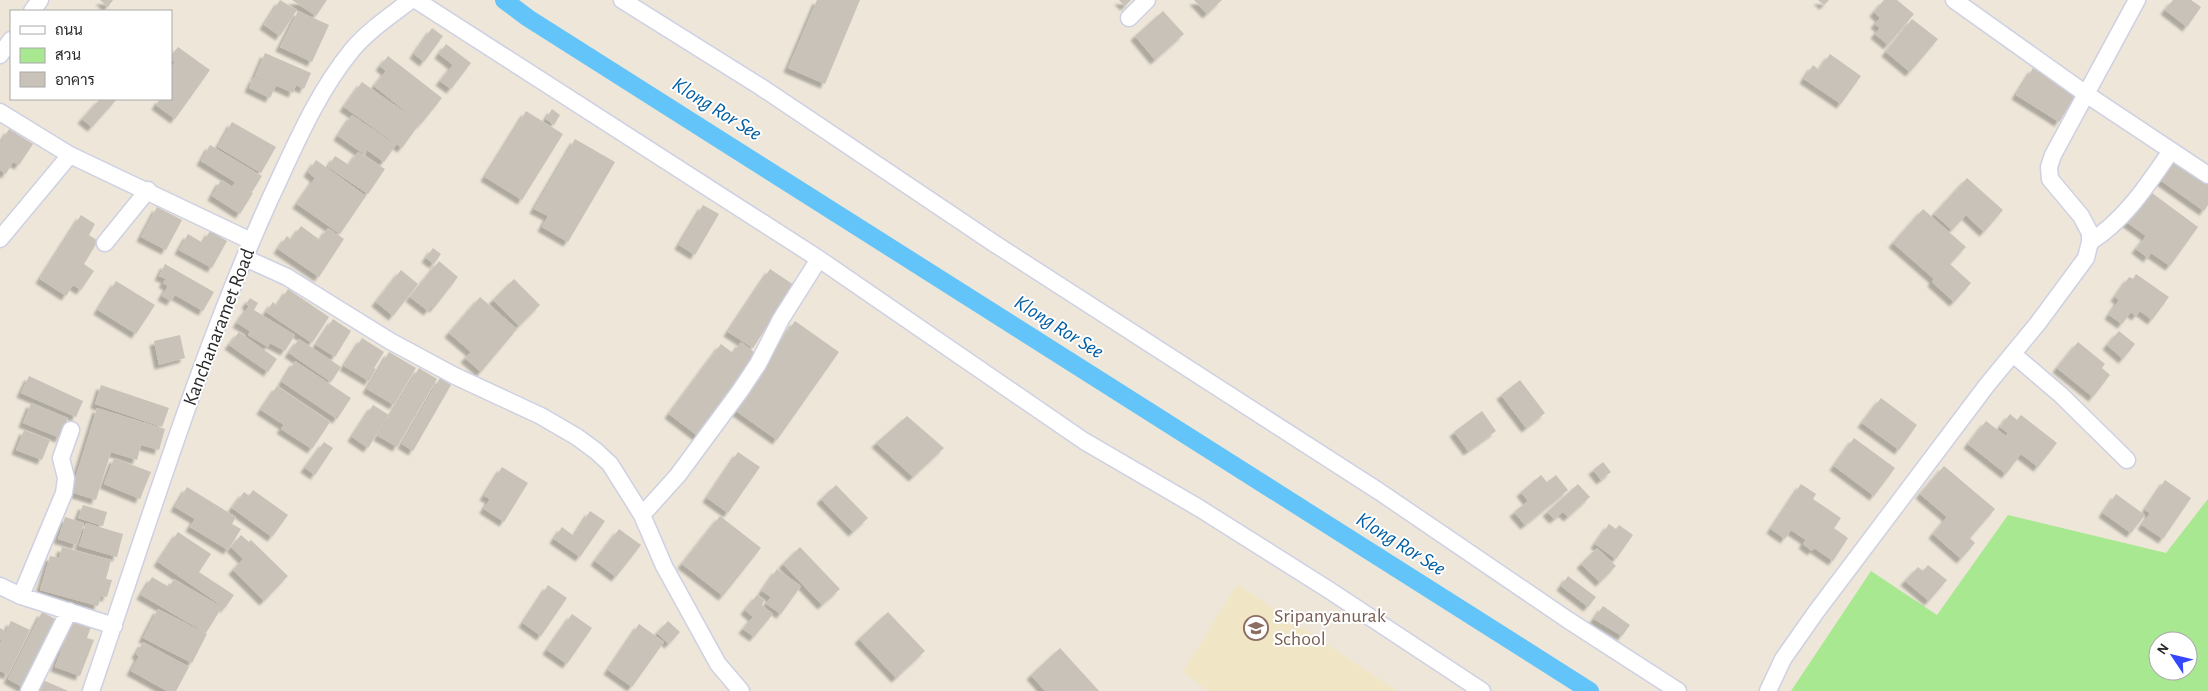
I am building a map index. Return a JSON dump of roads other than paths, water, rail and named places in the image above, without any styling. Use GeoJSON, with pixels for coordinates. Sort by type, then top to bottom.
{"type":"FeatureCollection","features":[{"type":"Feature","properties":{"kind":"street","name":"Kanchanaramet Road"},"geometry":{"type":"LineString","coordinates":[[92,691],[200,372],[251,241],[312,112],[333,78],[364,37],[411,0]]}},
{"type":"Feature","properties":{"kind":"street"},"geometry":{"type":"LineString","coordinates":[[416,0],[819,259],[1084,441],[1198,508],[1321,584],[1482,691]]}},
{"type":"Feature","properties":{"kind":"street"},"geometry":{"type":"LineString","coordinates":[[622,0],[761,87],[995,244],[1380,492],[1568,620],[1678,691]]}},
{"type":"Feature","properties":{"kind":"street"},"geometry":{"type":"LineString","coordinates":[[1129,18],[1148,0]]}},
{"type":"Feature","properties":{"kind":"street"},"geometry":{"type":"LineString","coordinates":[[1954,0],[2086,94],[2208,175]]}},
{"type":"Feature","properties":{"kind":"street"},"geometry":{"type":"LineString","coordinates":[[1768,691],[1783,659],[1816,612],[1987,385],[2086,258],[2090,233],[2080,216],[2050,179],[2049,167],[2052,155],[2137,0]]}},
{"type":"Feature","properties":{"kind":"street"},"geometry":{"type":"LineString","coordinates":[[0,55],[10,41]]}},
{"type":"Feature","properties":{"kind":"street"},"geometry":{"type":"LineString","coordinates":[[0,112],[70,155],[148,190],[251,241]]}},
{"type":"Feature","properties":{"kind":"street"},"geometry":{"type":"LineString","coordinates":[[2090,242],[2109,229],[2120,217],[2154,175],[2171,150]]}},
{"type":"Feature","properties":{"kind":"street"},"geometry":{"type":"LineString","coordinates":[[0,238],[70,155]]}},
{"type":"Feature","properties":{"kind":"street"},"geometry":{"type":"LineString","coordinates":[[105,243],[148,190]]}},
{"type":"Feature","properties":{"kind":"street"},"geometry":{"type":"LineString","coordinates":[[245,258],[310,290],[390,341],[480,388],[541,416],[587,443],[610,464],[642,515],[664,566],[718,664],[740,691]]}},
{"type":"Feature","properties":{"kind":"street"},"geometry":{"type":"LineString","coordinates":[[642,515],[678,475],[740,391],[758,364],[781,319],[819,259]]}},
{"type":"Feature","properties":{"kind":"street"},"geometry":{"type":"LineString","coordinates":[[2013,354],[2061,395],[2127,460]]}},
{"type":"Feature","properties":{"kind":"street"},"geometry":{"type":"LineString","coordinates":[[21,596],[64,493],[66,478],[61,458],[71,430]]}},
{"type":"Feature","properties":{"kind":"street"},"geometry":{"type":"LineString","coordinates":[[0,586],[21,596],[114,626]]}},
{"type":"Feature","properties":{"kind":"street"},"geometry":{"type":"LineString","coordinates":[[29,691],[69,612]]}},
{"type":"Feature","properties":{"kind":"waterway","name":"Klong Ror See"},"geometry":{"type":"LineString","coordinates":[[504,0],[528,18],[1590,691]]}},
{"type":"Feature","properties":{"kind":"place","name":"Sripanyanurak School"},"geometry":{"type":"Point","coordinates":[1256,628]}}]}
